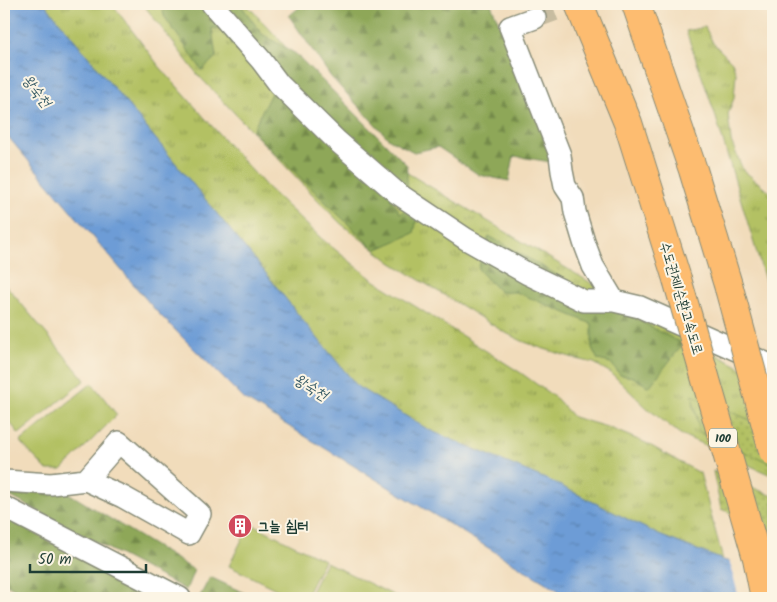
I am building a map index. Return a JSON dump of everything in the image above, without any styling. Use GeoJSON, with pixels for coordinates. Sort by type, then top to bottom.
{"type":"FeatureCollection","features":[{"type":"Feature","properties":{"kind":"highway","name":"수도권제1순환고속도로"},"geometry":{"type":"LineString","coordinates":[[579,4],[628,123],[677,279],[757,558],[765,598]]}},
{"type":"Feature","properties":{"kind":"highway"},"geometry":{"type":"LineString","coordinates":[[636,4],[693,170],[729,288],[773,451]]}},
{"type":"Feature","properties":{"kind":"street"},"geometry":{"type":"LineString","coordinates":[[212,4],[261,60],[279,84],[337,141],[397,193],[466,239],[528,274],[584,301],[614,301],[640,307],[770,365],[773,370]]}},
{"type":"Feature","properties":{"kind":"street"},"geometry":{"type":"LineString","coordinates":[[535,18],[510,27],[560,155],[565,186],[573,198],[575,212],[587,250],[614,301]]}},
{"type":"Feature","properties":{"kind":"street"},"geometry":{"type":"LineString","coordinates":[[4,481],[51,484],[86,480],[123,497],[189,534],[200,514],[119,442],[86,480]]}},
{"type":"Feature","properties":{"kind":"street"},"geometry":{"type":"LineString","coordinates":[[4,507],[180,598]]}},
{"type":"Feature","properties":{"kind":"green space"},"geometry":{"type":"Polygon","coordinates":[[[45,4],[112,4],[159,66],[267,187],[322,239],[372,279],[521,373],[557,399],[573,417],[607,427],[646,443],[700,473],[723,560],[659,535],[555,483],[429,430],[358,387],[45,4]]]}},
{"type":"Feature","properties":{"kind":"green space"},"geometry":{"type":"Polygon","coordinates":[[[143,4],[246,4],[277,37],[379,156],[658,323],[773,385],[773,476],[680,434],[647,408],[611,373],[594,363],[522,341],[504,332],[392,263],[340,223],[198,75],[143,4]]]}},
{"type":"Feature","properties":{"kind":"green space"},"geometry":{"type":"Polygon","coordinates":[[[162,4],[240,4],[262,34],[296,54],[407,165],[407,191],[390,197],[400,213],[412,207],[418,214],[414,233],[375,250],[252,131],[279,77],[261,55],[247,64],[222,29],[212,28],[216,57],[202,70],[164,16],[162,4]]]}},
{"type":"Feature","properties":{"kind":"green space"},"geometry":{"type":"Polygon","coordinates":[[[303,4],[491,4],[550,148],[551,162],[514,156],[509,181],[479,175],[438,147],[414,152],[389,139],[331,77],[289,16],[303,4]]]}},
{"type":"Feature","properties":{"kind":"green space"},"geometry":{"type":"Polygon","coordinates":[[[705,27],[713,43],[732,62],[736,73],[734,98],[728,114],[731,141],[743,170],[771,193],[773,199],[773,324],[765,280],[714,111],[686,31],[705,27]]]}},
{"type":"Feature","properties":{"kind":"green space"},"geometry":{"type":"Polygon","coordinates":[[[489,236],[606,303],[683,344],[649,387],[633,377],[620,375],[611,363],[598,360],[592,348],[592,324],[516,292],[500,292],[478,269],[489,236]]]}},
{"type":"Feature","properties":{"kind":"green space"},"geometry":{"type":"Polygon","coordinates":[[[4,283],[85,380],[19,434],[4,415],[4,283]]]}},
{"type":"Feature","properties":{"kind":"green space"},"geometry":{"type":"Polygon","coordinates":[[[92,383],[117,415],[62,470],[47,470],[20,442],[92,383]]]}},
{"type":"Feature","properties":{"kind":"green space"},"geometry":{"type":"Polygon","coordinates":[[[692,395],[773,430],[773,464],[700,433],[692,395]]]}},
{"type":"Feature","properties":{"kind":"green space"},"geometry":{"type":"Polygon","coordinates":[[[713,471],[773,496],[773,531],[721,509],[713,471]]]}},
{"type":"Feature","properties":{"kind":"green space"},"geometry":{"type":"Polygon","coordinates":[[[4,491],[65,491],[194,570],[186,590],[4,493],[4,491]]]}},
{"type":"Feature","properties":{"kind":"green space"},"geometry":{"type":"Polygon","coordinates":[[[4,517],[156,598],[34,598],[4,583],[4,517]]]}},
{"type":"Feature","properties":{"kind":"green space"},"geometry":{"type":"Polygon","coordinates":[[[250,523],[324,560],[305,598],[294,598],[229,566],[250,523]]]}},
{"type":"Feature","properties":{"kind":"green space"},"geometry":{"type":"Polygon","coordinates":[[[326,562],[399,598],[308,598],[326,562]]]}},
{"type":"Feature","properties":{"kind":"green space"},"geometry":{"type":"Polygon","coordinates":[[[210,577],[255,598],[205,598],[200,596],[210,577]]]}},
{"type":"Feature","properties":{"kind":"water","name":"왕숙천"},"geometry":{"type":"Polygon","coordinates":[[[4,4],[45,4],[358,387],[429,430],[555,483],[659,535],[723,560],[773,574],[773,598],[573,598],[244,399],[157,312],[4,132],[4,4]]]}},
{"type":"Feature","properties":{"kind":"pier"},"geometry":{"type":"Polygon","coordinates":[[[729,559],[773,572],[773,598],[739,598],[729,559]]]}},
{"type":"Feature","properties":{"kind":"tunnel"},"geometry":{"type":"LineString","coordinates":[[535,18],[573,4]]}},
{"type":"Feature","properties":{"kind":"place","name":"그늘 쉼터"},"geometry":{"type":"Point","coordinates":[240,526]}}]}
